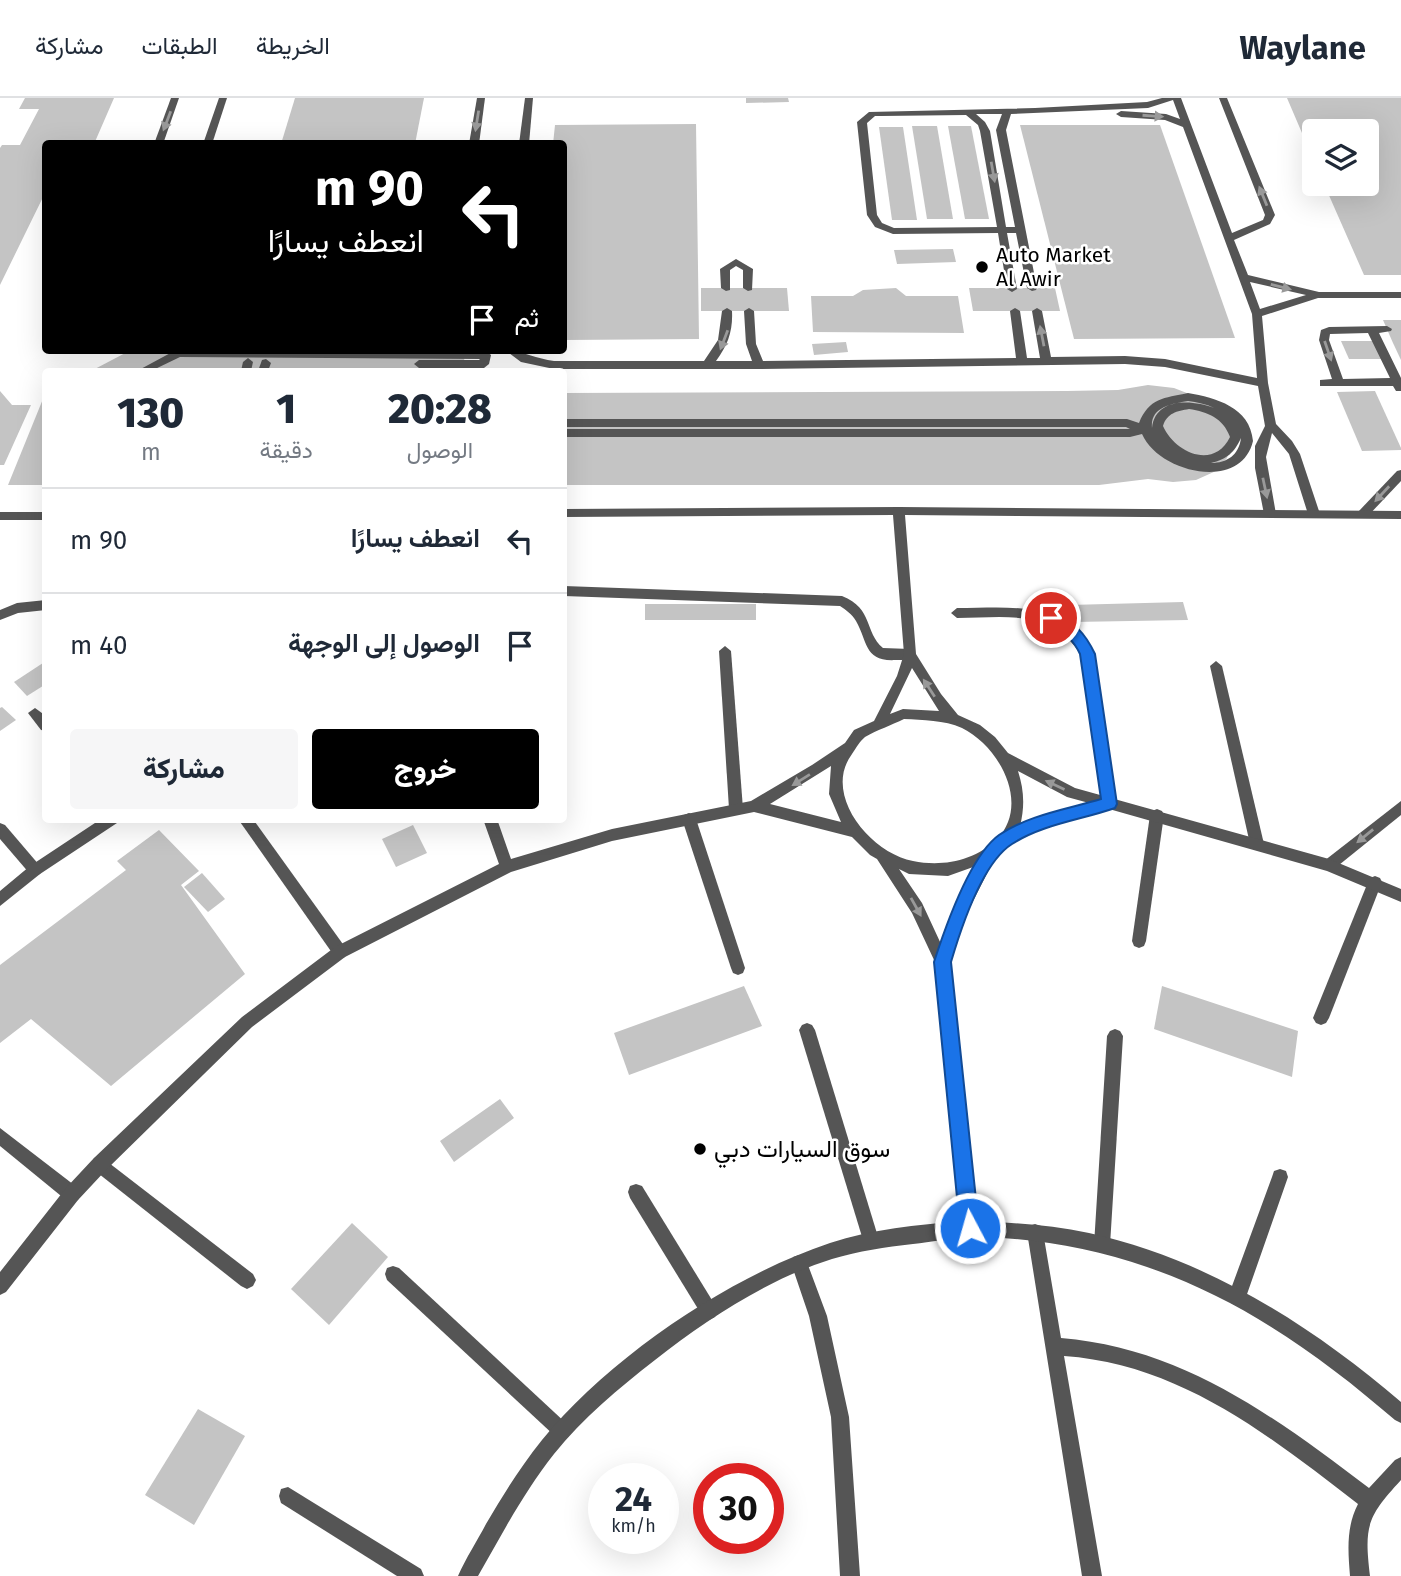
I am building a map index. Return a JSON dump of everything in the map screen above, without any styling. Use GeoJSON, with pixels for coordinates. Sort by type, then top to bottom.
{"type":"FeatureCollection","features":[{"type":"Feature","properties":{"kind":"street"},"geometry":{"type":"LineString","coordinates":[[159,140],[175,98]]}},
{"type":"Feature","properties":{"kind":"street"},"geometry":{"type":"LineString","coordinates":[[208,140],[223,98]]}},
{"type":"Feature","properties":{"kind":"street"},"geometry":{"type":"LineString","coordinates":[[475,140],[481,98]]}},
{"type":"Feature","properties":{"kind":"street"},"geometry":{"type":"LineString","coordinates":[[524,140],[529,98]]}},
{"type":"Feature","properties":{"kind":"street"},"geometry":{"type":"LineString","coordinates":[[1035,111],[1148,105],[1171,98]]}},
{"type":"Feature","properties":{"kind":"street"},"geometry":{"type":"LineString","coordinates":[[1177,98],[1257,314],[1263,383],[1271,426],[1282,434],[1292,448],[1314,514]]}},
{"type":"Feature","properties":{"kind":"street"},"geometry":{"type":"LineString","coordinates":[[1223,98],[1270,215],[1267,222],[1230,238]]}},
{"type":"Feature","properties":{"kind":"street"},"geometry":{"type":"LineString","coordinates":[[1009,111],[1004,117],[1001,130],[1032,288]]}},
{"type":"Feature","properties":{"kind":"street"},"geometry":{"type":"LineString","coordinates":[[1021,230],[884,229],[873,220],[861,127],[865,118],[881,113],[1035,111],[1166,117],[1189,126]]}},
{"type":"Feature","properties":{"kind":"street"},"geometry":{"type":"LineString","coordinates":[[968,112],[982,124],[985,131],[1012,289]]}},
{"type":"Feature","properties":{"kind":"street"},"geometry":{"type":"LineString","coordinates":[[726,288],[725,269],[736,262],[748,269],[748,288]]}},
{"type":"Feature","properties":{"kind":"street"},"geometry":{"type":"LineString","coordinates":[[1244,277],[1319,295],[1401,295]]}},
{"type":"Feature","properties":{"kind":"street"},"geometry":{"type":"LineString","coordinates":[[1257,314],[1319,295]]}},
{"type":"Feature","properties":{"kind":"street"},"geometry":{"type":"LineString","coordinates":[[707,365],[724,344],[728,332],[727,311]]}},
{"type":"Feature","properties":{"kind":"street"},"geometry":{"type":"LineString","coordinates":[[749,311],[751,344],[759,365]]}},
{"type":"Feature","properties":{"kind":"street"},"geometry":{"type":"LineString","coordinates":[[1015,311],[1022,360]]}},
{"type":"Feature","properties":{"kind":"street"},"geometry":{"type":"LineString","coordinates":[[1037,311],[1046,360]]}},
{"type":"Feature","properties":{"kind":"street"},"geometry":{"type":"LineString","coordinates":[[1372,329],[1400,385]]}},
{"type":"Feature","properties":{"kind":"street"},"geometry":{"type":"LineString","coordinates":[[1339,383],[1324,340],[1325,332],[1387,329]]}},
{"type":"Feature","properties":{"kind":"street"},"geometry":{"type":"LineString","coordinates":[[1378,343],[1393,343]]}},
{"type":"Feature","properties":{"kind":"street"},"geometry":{"type":"LineString","coordinates":[[148,368],[176,354]]}},
{"type":"Feature","properties":{"kind":"street"},"geometry":{"type":"LineString","coordinates":[[168,368],[180,362],[247,367],[437,367],[484,364],[485,355],[332,354]]}},
{"type":"Feature","properties":{"kind":"street"},"geometry":{"type":"LineString","coordinates":[[514,354],[518,358],[535,363],[707,365],[1125,360],[1165,363],[1263,383]]}},
{"type":"Feature","properties":{"kind":"street"},"geometry":{"type":"LineString","coordinates":[[1385,358],[1400,358]]}},
{"type":"Feature","properties":{"kind":"street"},"geometry":{"type":"LineString","coordinates":[[1324,383],[1400,385]]}},
{"type":"Feature","properties":{"kind":"street"},"geometry":{"type":"LineString","coordinates":[[567,433],[1129,428],[1171,460],[1189,466],[1215,467],[1237,460],[1246,450],[1248,439],[1245,427],[1236,415],[1205,400],[1171,398],[1158,404],[1129,428]]}},
{"type":"Feature","properties":{"kind":"street"},"geometry":{"type":"LineString","coordinates":[[567,423],[1129,428],[1154,430],[1177,452],[1203,459],[1227,453],[1234,446],[1236,437],[1226,419],[1203,407],[1189,405],[1166,411],[1159,418],[1154,430]]}},
{"type":"Feature","properties":{"kind":"street"},"geometry":{"type":"LineString","coordinates":[[1149,412],[1158,450]]}},
{"type":"Feature","properties":{"kind":"street"},"geometry":{"type":"LineString","coordinates":[[1270,514],[1259,448],[1262,436],[1271,426]]}},
{"type":"Feature","properties":{"kind":"street"},"geometry":{"type":"LineString","coordinates":[[1362,515],[1401,474]]}},
{"type":"Feature","properties":{"kind":"street"},"geometry":{"type":"LineString","coordinates":[[880,720],[903,676],[910,654],[899,511]]}},
{"type":"Feature","properties":{"kind":"street"},"geometry":{"type":"LineString","coordinates":[[567,513],[899,511],[1401,515]]}},
{"type":"Feature","properties":{"kind":"street"},"geometry":{"type":"LineString","coordinates":[[0,516],[42,516]]}},
{"type":"Feature","properties":{"kind":"street"},"geometry":{"type":"LineString","coordinates":[[567,591],[842,601],[855,607],[864,620],[869,643],[875,652],[891,657],[910,654]]}},
{"type":"Feature","properties":{"kind":"street"},"geometry":{"type":"LineString","coordinates":[[0,615],[17,608],[42,605]]}},
{"type":"Feature","properties":{"kind":"street"},"geometry":{"type":"LineString","coordinates":[[957,613],[1031,614],[1051,618],[1068,626],[1080,639],[1087,654],[1109,804]]}},
{"type":"Feature","properties":{"kind":"street"},"geometry":{"type":"LineString","coordinates":[[725,651],[736,809]]}},
{"type":"Feature","properties":{"kind":"street"},"geometry":{"type":"LineString","coordinates":[[910,654],[936,698],[953,719]]}},
{"type":"Feature","properties":{"kind":"street"},"geometry":{"type":"LineString","coordinates":[[1216,666],[1257,844]]}},
{"type":"Feature","properties":{"kind":"street"},"geometry":{"type":"LineString","coordinates":[[35,713],[42,721]]}},
{"type":"Feature","properties":{"kind":"street"},"geometry":{"type":"LineString","coordinates":[[0,1286],[72,1194],[100,1164],[247,1022],[340,952],[507,867],[612,835],[754,806],[807,776],[845,748],[860,732],[880,720],[903,714],[928,714],[953,719],[974,728],[992,741],[1006,758],[1018,784],[1018,813],[1006,839]]}},
{"type":"Feature","properties":{"kind":"street"},"geometry":{"type":"LineString","coordinates":[[845,748],[835,774],[837,803],[852,831],[883,857],[917,908],[942,962],[970,1228]]}},
{"type":"Feature","properties":{"kind":"street"},"geometry":{"type":"LineString","coordinates":[[1006,758],[1072,793],[1329,865],[1375,882],[1401,896]]}},
{"type":"Feature","properties":{"kind":"street"},"geometry":{"type":"LineString","coordinates":[[883,857],[926,870],[949,869],[970,864],[989,855],[1006,839],[1038,824],[1109,804]]}},
{"type":"Feature","properties":{"kind":"street"},"geometry":{"type":"LineString","coordinates":[[754,806],[852,831]]}},
{"type":"Feature","properties":{"kind":"street"},"geometry":{"type":"LineString","coordinates":[[1329,865],[1401,807]]}},
{"type":"Feature","properties":{"kind":"street"},"geometry":{"type":"LineString","coordinates":[[1139,942],[1157,816]]}},
{"type":"Feature","properties":{"kind":"street"},"geometry":{"type":"LineString","coordinates":[[689,819],[738,968]]}},
{"type":"Feature","properties":{"kind":"street"},"geometry":{"type":"LineString","coordinates":[[0,900],[35,870],[106,823]]}},
{"type":"Feature","properties":{"kind":"street"},"geometry":{"type":"LineString","coordinates":[[248,823],[340,952]]}},
{"type":"Feature","properties":{"kind":"street"},"geometry":{"type":"LineString","coordinates":[[491,823],[507,867]]}},
{"type":"Feature","properties":{"kind":"street"},"geometry":{"type":"LineString","coordinates":[[0,830],[35,870]]}},
{"type":"Feature","properties":{"kind":"street"},"geometry":{"type":"LineString","coordinates":[[942,962],[962,907],[989,855]]}},
{"type":"Feature","properties":{"kind":"street"},"geometry":{"type":"LineString","coordinates":[[1321,1018],[1375,882]]}},
{"type":"Feature","properties":{"kind":"street"},"geometry":{"type":"LineString","coordinates":[[807,1030],[871,1240]]}},
{"type":"Feature","properties":{"kind":"street"},"geometry":{"type":"LineString","coordinates":[[1102,1245],[1115,1036]]}},
{"type":"Feature","properties":{"kind":"street"},"geometry":{"type":"LineString","coordinates":[[0,1136],[72,1194]]}},
{"type":"Feature","properties":{"kind":"street"},"geometry":{"type":"LineString","coordinates":[[100,1164],[247,1280]]}},
{"type":"Feature","properties":{"kind":"street"},"geometry":{"type":"LineString","coordinates":[[1237,1297],[1280,1177]]}},
{"type":"Feature","properties":{"kind":"street"},"geometry":{"type":"LineString","coordinates":[[636,1192],[709,1311]]}},
{"type":"Feature","properties":{"kind":"street"},"geometry":{"type":"LineString","coordinates":[[468,1576],[507,1506],[562,1431],[637,1361],[709,1311],[799,1263],[871,1240],[970,1228],[1035,1232],[1102,1245],[1170,1266],[1237,1297],[1317,1346],[1399,1407]]}},
{"type":"Feature","properties":{"kind":"street"},"geometry":{"type":"LineString","coordinates":[[1035,1232],[1091,1576]]}},
{"type":"Feature","properties":{"kind":"street"},"geometry":{"type":"LineString","coordinates":[[799,1263],[818,1316],[840,1417],[850,1576]]}},
{"type":"Feature","properties":{"kind":"street"},"geometry":{"type":"LineString","coordinates":[[393,1274],[562,1431]]}},
{"type":"Feature","properties":{"kind":"street"},"geometry":{"type":"LineString","coordinates":[[1055,1346],[1111,1352],[1166,1368],[1221,1394],[1275,1429],[1370,1501]]}},
{"type":"Feature","properties":{"kind":"street"},"geometry":{"type":"LineString","coordinates":[[1360,1576],[1357,1528],[1361,1513],[1401,1466]]}},
{"type":"Feature","properties":{"kind":"street"},"geometry":{"type":"LineString","coordinates":[[288,1496],[414,1576]]}},
{"type":"Feature","properties":{"kind":"building"},"geometry":{"type":"Polygon","coordinates":[[[25,98],[114,98],[96,140],[42,140],[42,199],[0,285],[0,148],[2,145],[20,145],[39,109],[19,109],[25,98]]]}},
{"type":"Feature","properties":{"kind":"building"},"geometry":{"type":"Polygon","coordinates":[[[295,98],[424,98],[416,140],[282,140],[295,98]]]}},
{"type":"Feature","properties":{"kind":"building"},"geometry":{"type":"Polygon","coordinates":[[[746,98],[788,98],[789,102],[746,103],[746,98]]]}},
{"type":"Feature","properties":{"kind":"building"},"geometry":{"type":"Polygon","coordinates":[[[1287,98],[1401,98],[1401,275],[1364,275],[1329,196],[1379,196],[1379,119],[1302,119],[1302,133],[1287,98]]]}},
{"type":"Feature","properties":{"kind":"building"},"geometry":{"type":"Polygon","coordinates":[[[696,124],[699,339],[567,340],[567,140],[553,140],[555,125],[696,124]]]}},
{"type":"Feature","properties":{"kind":"building"},"geometry":{"type":"Polygon","coordinates":[[[1020,125],[1160,125],[1235,338],[1074,339],[1020,125]]]}},
{"type":"Feature","properties":{"kind":"building"},"geometry":{"type":"Polygon","coordinates":[[[912,126],[937,126],[953,219],[927,219],[912,126]]]}},
{"type":"Feature","properties":{"kind":"building"},"geometry":{"type":"Polygon","coordinates":[[[948,126],[971,126],[989,219],[965,219],[948,126]]]}},
{"type":"Feature","properties":{"kind":"building"},"geometry":{"type":"Polygon","coordinates":[[[879,127],[903,127],[917,220],[892,220],[879,127]]]}},
{"type":"Feature","properties":{"kind":"building"},"geometry":{"type":"Polygon","coordinates":[[[953,249],[956,262],[897,264],[894,250],[953,249]]]}},
{"type":"Feature","properties":{"kind":"building"},"geometry":{"type":"Polygon","coordinates":[[[701,288],[787,288],[789,311],[701,311],[701,288]]]}},
{"type":"Feature","properties":{"kind":"building"},"geometry":{"type":"Polygon","coordinates":[[[896,288],[906,296],[958,296],[964,333],[813,332],[811,296],[853,296],[863,290],[896,288]]]}},
{"type":"Feature","properties":{"kind":"building"},"geometry":{"type":"Polygon","coordinates":[[[969,288],[1055,288],[1060,311],[973,311],[969,288]]]}},
{"type":"Feature","properties":{"kind":"building"},"geometry":{"type":"Polygon","coordinates":[[[1383,320],[1401,320],[1401,360],[1393,343],[1383,320]]]}},
{"type":"Feature","properties":{"kind":"building"},"geometry":{"type":"Polygon","coordinates":[[[1341,341],[1376,341],[1384,359],[1349,359],[1341,341]]]}},
{"type":"Feature","properties":{"kind":"building"},"geometry":{"type":"Polygon","coordinates":[[[846,342],[848,352],[814,355],[812,344],[846,342]]]}},
{"type":"Feature","properties":{"kind":"building"},"geometry":{"type":"Polygon","coordinates":[[[123,354],[465,354],[463,368],[97,368],[123,354]]]}},
{"type":"Feature","properties":{"kind":"building"},"geometry":{"type":"Polygon","coordinates":[[[1148,385],[1174,388],[1197,397],[1215,410],[1227,426],[1232,443],[1227,458],[1216,471],[1196,480],[1173,482],[1148,479],[1099,485],[567,485],[567,393],[1118,390],[1148,385]]]}},
{"type":"Feature","properties":{"kind":"building"},"geometry":{"type":"Polygon","coordinates":[[[0,391],[12,405],[31,405],[4,465],[0,465],[0,391]]]}},
{"type":"Feature","properties":{"kind":"building"},"geometry":{"type":"Polygon","coordinates":[[[1375,391],[1401,450],[1362,451],[1337,392],[1375,391]]]}},
{"type":"Feature","properties":{"kind":"building"},"geometry":{"type":"Polygon","coordinates":[[[42,401],[42,485],[8,485],[42,401]]]}},
{"type":"Feature","properties":{"kind":"building"},"geometry":{"type":"Polygon","coordinates":[[[1183,602],[1188,620],[1073,622],[1069,605],[1183,602]]]}},
{"type":"Feature","properties":{"kind":"building"},"geometry":{"type":"Polygon","coordinates":[[[645,604],[756,604],[756,620],[645,620],[645,604]]]}},
{"type":"Feature","properties":{"kind":"building"},"geometry":{"type":"Polygon","coordinates":[[[42,664],[42,687],[27,696],[14,682],[42,664]]]}},
{"type":"Feature","properties":{"kind":"building"},"geometry":{"type":"Polygon","coordinates":[[[0,708],[16,720],[0,731],[0,708]]]}},
{"type":"Feature","properties":{"kind":"building"},"geometry":{"type":"Polygon","coordinates":[[[413,825],[427,853],[396,867],[382,839],[413,825]]]}},
{"type":"Feature","properties":{"kind":"building"},"geometry":{"type":"Polygon","coordinates":[[[159,830],[199,871],[181,885],[245,974],[111,1086],[31,1019],[0,1043],[0,965],[126,870],[117,861],[159,830]]]}},
{"type":"Feature","properties":{"kind":"building"},"geometry":{"type":"Polygon","coordinates":[[[202,873],[225,899],[208,912],[184,887],[202,873]]]}},
{"type":"Feature","properties":{"kind":"building"},"geometry":{"type":"Polygon","coordinates":[[[744,986],[762,1026],[629,1075],[614,1033],[744,986]]]}},
{"type":"Feature","properties":{"kind":"building"},"geometry":{"type":"Polygon","coordinates":[[[1162,986],[1298,1031],[1292,1077],[1154,1029],[1162,986]]]}},
{"type":"Feature","properties":{"kind":"building"},"geometry":{"type":"Polygon","coordinates":[[[500,1099],[514,1118],[454,1162],[440,1141],[500,1099]]]}},
{"type":"Feature","properties":{"kind":"building"},"geometry":{"type":"Polygon","coordinates":[[[352,1223],[388,1257],[329,1325],[291,1289],[352,1223]]]}},
{"type":"Feature","properties":{"kind":"building"},"geometry":{"type":"Polygon","coordinates":[[[198,1409],[245,1436],[194,1525],[145,1495],[198,1409]]]}},
{"type":"Feature","properties":{"kind":"place","name":"Auto Market Al Awir"},"geometry":{"type":"Point","coordinates":[982,267]}},
{"type":"Feature","properties":{"kind":"place","name":"سوق السيارات دبي"},"geometry":{"type":"Point","coordinates":[700,1149]}},
{"type":"Feature","properties":{"kind":"route"},"geometry":{"type":"LineString","coordinates":[[970,1228],[942,962],[962,907],[989,855],[1006,839],[1038,824],[1109,804],[1087,654],[1080,639],[1068,626],[1051,618]]}}]}
